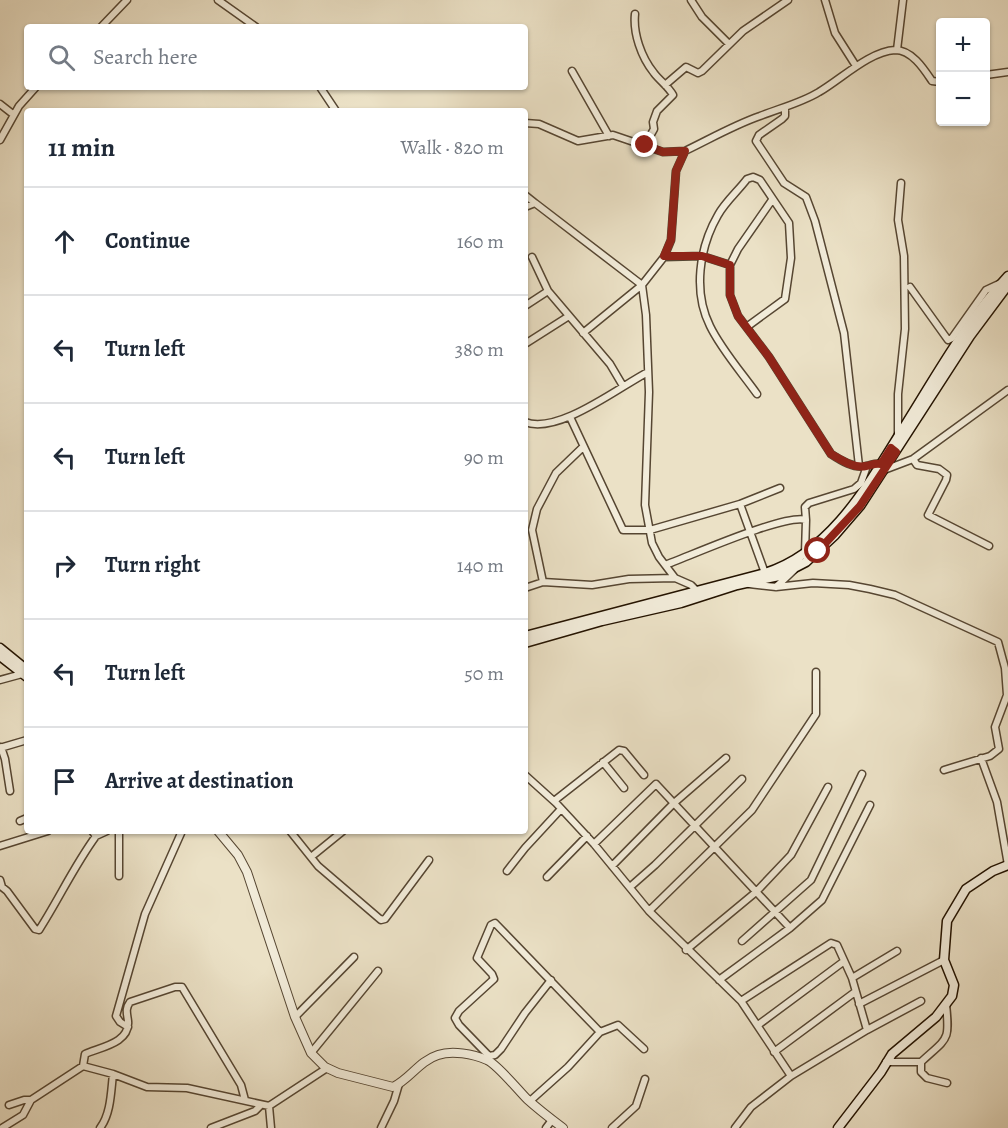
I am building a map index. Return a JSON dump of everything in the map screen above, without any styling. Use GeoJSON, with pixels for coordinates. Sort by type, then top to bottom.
{"type":"FeatureCollection","features":[{"type":"Feature","properties":{"kind":"main road"},"geometry":{"type":"LineString","coordinates":[[723,586],[746,584],[780,576],[794,569],[818,551],[849,520],[1005,284],[1008,276]]}},
{"type":"Feature","properties":{"kind":"main road"},"geometry":{"type":"LineString","coordinates":[[894,450],[898,436],[969,326],[1005,284]]}},
{"type":"Feature","properties":{"kind":"main road"},"geometry":{"type":"LineString","coordinates":[[528,642],[784,567],[805,554],[846,514],[883,467]]}},
{"type":"Feature","properties":{"kind":"main road"},"geometry":{"type":"LineString","coordinates":[[528,635],[699,593]]}},
{"type":"Feature","properties":{"kind":"main road"},"geometry":{"type":"LineString","coordinates":[[0,648],[24,668]]}},
{"type":"Feature","properties":{"kind":"main road"},"geometry":{"type":"LineString","coordinates":[[0,656],[24,668]]}},
{"type":"Feature","properties":{"kind":"main road"},"geometry":{"type":"LineString","coordinates":[[838,1128],[892,1054],[936,1017],[952,996],[954,986],[944,960],[947,921],[966,889],[993,871],[1008,865]]}},
{"type":"Feature","properties":{"kind":"street"},"geometry":{"type":"LineString","coordinates":[[103,24],[127,0]]}},
{"type":"Feature","properties":{"kind":"street"},"geometry":{"type":"LineString","coordinates":[[218,0],[252,24]]}},
{"type":"Feature","properties":{"kind":"street"},"geometry":{"type":"LineString","coordinates":[[691,0],[702,17],[729,44]]}},
{"type":"Feature","properties":{"kind":"street"},"geometry":{"type":"LineString","coordinates":[[665,85],[686,67],[698,73],[702,71],[743,31],[788,0]]}},
{"type":"Feature","properties":{"kind":"street"},"geometry":{"type":"LineString","coordinates":[[825,0],[835,33],[856,66]]}},
{"type":"Feature","properties":{"kind":"street"},"geometry":{"type":"LineString","coordinates":[[897,50],[903,0]]}},
{"type":"Feature","properties":{"kind":"street"},"geometry":{"type":"LineString","coordinates":[[635,14],[634,26],[644,57],[653,72],[673,95],[657,111],[653,122],[654,129],[645,145]]}},
{"type":"Feature","properties":{"kind":"street"},"geometry":{"type":"LineString","coordinates":[[528,123],[539,124],[578,141],[613,135],[663,152],[685,151],[759,116],[785,108],[819,93],[856,66],[887,52],[897,50],[906,53],[922,66],[932,81],[936,82]]}},
{"type":"Feature","properties":{"kind":"street"},"geometry":{"type":"LineString","coordinates":[[572,71],[609,136]]}},
{"type":"Feature","properties":{"kind":"street"},"geometry":{"type":"LineString","coordinates":[[990,74],[1008,72]]}},
{"type":"Feature","properties":{"kind":"street"},"geometry":{"type":"LineString","coordinates":[[0,140],[26,96],[33,90]]}},
{"type":"Feature","properties":{"kind":"street"},"geometry":{"type":"LineString","coordinates":[[322,90],[334,108]]}},
{"type":"Feature","properties":{"kind":"street"},"geometry":{"type":"LineString","coordinates":[[0,104],[14,115]]}},
{"type":"Feature","properties":{"kind":"street"},"geometry":{"type":"LineString","coordinates":[[785,108],[782,119],[759,135],[756,141],[784,183],[806,197],[815,220],[844,333],[859,466]]}},
{"type":"Feature","properties":{"kind":"street"},"geometry":{"type":"LineString","coordinates":[[583,333],[642,285],[664,256],[671,240],[676,171],[685,151]]}},
{"type":"Feature","properties":{"kind":"street"},"geometry":{"type":"LineString","coordinates":[[748,326],[785,299],[791,258],[789,223],[760,180],[753,177],[747,179],[718,215],[702,256],[700,293],[703,312],[711,329],[757,394]]}},
{"type":"Feature","properties":{"kind":"street"},"geometry":{"type":"LineString","coordinates":[[898,436],[898,394],[905,329],[904,256],[898,220],[900,183]]}},
{"type":"Feature","properties":{"kind":"street"},"geometry":{"type":"LineString","coordinates":[[528,197],[642,285],[646,315],[648,372],[645,505],[652,543],[675,578],[699,593]]}},
{"type":"Feature","properties":{"kind":"street"},"geometry":{"type":"LineString","coordinates":[[772,200],[738,249],[730,265],[730,295],[738,316],[748,326],[831,454],[859,466],[874,463],[883,467],[913,459],[1008,390]]}},
{"type":"Feature","properties":{"kind":"street"},"geometry":{"type":"LineString","coordinates":[[528,206],[535,203]]}},
{"type":"Feature","properties":{"kind":"street"},"geometry":{"type":"LineString","coordinates":[[664,256],[702,256],[730,265]]}},
{"type":"Feature","properties":{"kind":"street"},"geometry":{"type":"LineString","coordinates":[[532,257],[548,291],[610,364],[622,386]]}},
{"type":"Feature","properties":{"kind":"street"},"geometry":{"type":"LineString","coordinates":[[910,287],[948,340],[952,338],[986,290],[1005,284]]}},
{"type":"Feature","properties":{"kind":"street"},"geometry":{"type":"LineString","coordinates":[[528,304],[548,291]]}},
{"type":"Feature","properties":{"kind":"street"},"geometry":{"type":"LineString","coordinates":[[528,342],[569,316]]}},
{"type":"Feature","properties":{"kind":"street"},"geometry":{"type":"LineString","coordinates":[[528,422],[543,423],[570,417],[648,372]]}},
{"type":"Feature","properties":{"kind":"street"},"geometry":{"type":"LineString","coordinates":[[570,417],[623,530],[650,530],[740,504],[780,489]]}},
{"type":"Feature","properties":{"kind":"street"},"geometry":{"type":"LineString","coordinates":[[543,582],[532,530],[537,509],[556,473],[583,447]]}},
{"type":"Feature","properties":{"kind":"street"},"geometry":{"type":"LineString","coordinates":[[913,459],[917,465],[939,469],[947,475],[928,515],[989,546]]}},
{"type":"Feature","properties":{"kind":"street"},"geometry":{"type":"LineString","coordinates":[[805,554],[805,507],[809,503],[854,489],[861,483],[867,466]]}},
{"type":"Feature","properties":{"kind":"street"},"geometry":{"type":"LineString","coordinates":[[740,504],[765,573]]}},
{"type":"Feature","properties":{"kind":"street"},"geometry":{"type":"LineString","coordinates":[[665,565],[789,520],[801,518],[806,520]]}},
{"type":"Feature","properties":{"kind":"street"},"geometry":{"type":"LineString","coordinates":[[776,587],[793,573],[794,569]]}},
{"type":"Feature","properties":{"kind":"street"},"geometry":{"type":"LineString","coordinates":[[528,587],[543,582],[592,585],[629,579],[675,578]]}},
{"type":"Feature","properties":{"kind":"street"},"geometry":{"type":"LineString","coordinates":[[746,584],[776,587],[813,583],[849,585],[895,595],[984,636],[996,639],[1001,648],[1007,681],[1007,695],[995,727],[999,749],[994,754],[944,770]]}},
{"type":"Feature","properties":{"kind":"street"},"geometry":{"type":"LineString","coordinates":[[0,680],[24,669]]}},
{"type":"Feature","properties":{"kind":"street"},"geometry":{"type":"LineString","coordinates":[[649,911],[752,810],[816,714],[816,672]]}},
{"type":"Feature","properties":{"kind":"street"},"geometry":{"type":"LineString","coordinates":[[10,791],[5,759],[0,747],[24,741]]}},
{"type":"Feature","properties":{"kind":"street"},"geometry":{"type":"LineString","coordinates":[[554,801],[621,750],[644,775]]}},
{"type":"Feature","properties":{"kind":"street"},"geometry":{"type":"LineString","coordinates":[[612,866],[674,803],[726,758]]}},
{"type":"Feature","properties":{"kind":"street"},"geometry":{"type":"LineString","coordinates":[[981,758],[997,802],[1008,865]]}},
{"type":"Feature","properties":{"kind":"street"},"geometry":{"type":"LineString","coordinates":[[603,762],[624,788]]}},
{"type":"Feature","properties":{"kind":"street"},"geometry":{"type":"LineString","coordinates":[[742,941],[811,880],[862,774]]}},
{"type":"Feature","properties":{"kind":"street"},"geometry":{"type":"LineString","coordinates":[[528,778],[587,836],[649,911],[686,950],[741,1001],[791,1076]]}},
{"type":"Feature","properties":{"kind":"street"},"geometry":{"type":"LineString","coordinates":[[630,888],[742,779]]}},
{"type":"Feature","properties":{"kind":"street"},"geometry":{"type":"LineString","coordinates":[[594,844],[656,783],[790,928]]}},
{"type":"Feature","properties":{"kind":"street"},"geometry":{"type":"LineString","coordinates":[[686,950],[756,892],[791,855],[828,787]]}},
{"type":"Feature","properties":{"kind":"street"},"geometry":{"type":"LineString","coordinates":[[719,980],[790,928],[822,900],[835,879],[870,805]]}},
{"type":"Feature","properties":{"kind":"street"},"geometry":{"type":"LineString","coordinates":[[507,871],[561,809]]}},
{"type":"Feature","properties":{"kind":"street"},"geometry":{"type":"LineString","coordinates":[[0,846],[38,834]]}},
{"type":"Feature","properties":{"kind":"street"},"geometry":{"type":"LineString","coordinates":[[0,880],[1,889],[8,891],[35,929],[39,930],[63,893],[93,834]]}},
{"type":"Feature","properties":{"kind":"street"},"geometry":{"type":"LineString","coordinates":[[119,834],[119,876]]}},
{"type":"Feature","properties":{"kind":"street"},"geometry":{"type":"LineString","coordinates":[[128,1027],[116,1016],[121,994],[144,914],[181,834]]}},
{"type":"Feature","properties":{"kind":"street"},"geometry":{"type":"LineString","coordinates":[[220,834],[238,855],[247,872],[295,1017],[311,1053],[327,1068],[393,1087],[419,1064],[436,1055],[448,1052],[489,1058],[501,1050],[525,1012],[551,980]]}},
{"type":"Feature","properties":{"kind":"street"},"geometry":{"type":"LineString","coordinates":[[292,834],[318,866],[381,920],[385,919],[429,860]]}},
{"type":"Feature","properties":{"kind":"street"},"geometry":{"type":"LineString","coordinates":[[310,857],[339,834]]}},
{"type":"Feature","properties":{"kind":"street"},"geometry":{"type":"LineString","coordinates":[[547,877],[587,836]]}},
{"type":"Feature","properties":{"kind":"street"},"geometry":{"type":"LineString","coordinates":[[563,1128],[530,1101],[455,1018],[459,1011],[494,979],[477,958],[491,925],[495,923],[499,925],[600,1032]]}},
{"type":"Feature","properties":{"kind":"street"},"geometry":{"type":"LineString","coordinates":[[741,1001],[831,944],[837,945],[852,978],[867,1030]]}},
{"type":"Feature","properties":{"kind":"street"},"geometry":{"type":"LineString","coordinates":[[852,978],[897,951]]}},
{"type":"Feature","properties":{"kind":"street"},"geometry":{"type":"LineString","coordinates":[[295,1017],[354,957]]}},
{"type":"Feature","properties":{"kind":"street"},"geometry":{"type":"LineString","coordinates":[[859,1004],[944,960]]}},
{"type":"Feature","properties":{"kind":"street"},"geometry":{"type":"LineString","coordinates":[[758,1025],[843,962]]}},
{"type":"Feature","properties":{"kind":"street"},"geometry":{"type":"LineString","coordinates":[[311,1053],[378,971]]}},
{"type":"Feature","properties":{"kind":"street"},"geometry":{"type":"LineString","coordinates":[[2,1128],[23,1115],[31,1100],[83,1066],[85,1054],[120,1040],[128,1027],[126,1011],[130,1002],[175,987],[182,987],[241,1085],[245,1100]]}},
{"type":"Feature","properties":{"kind":"street"},"geometry":{"type":"LineString","coordinates":[[774,1052],[855,992]]}},
{"type":"Feature","properties":{"kind":"street"},"geometry":{"type":"LineString","coordinates":[[735,1128],[751,1107],[791,1076],[867,1030],[921,1001]]}},
{"type":"Feature","properties":{"kind":"street"},"geometry":{"type":"LineString","coordinates":[[886,1062],[921,1062],[946,1039],[949,1032],[946,1004]]}},
{"type":"Feature","properties":{"kind":"street"},"geometry":{"type":"LineString","coordinates":[[530,1101],[568,1067],[600,1032],[618,1025],[644,1049]]}},
{"type":"Feature","properties":{"kind":"street"},"geometry":{"type":"LineString","coordinates":[[921,1062],[921,1072],[927,1078],[947,1083]]}},
{"type":"Feature","properties":{"kind":"street"},"geometry":{"type":"LineString","coordinates":[[83,1066],[147,1087],[188,1088],[265,1105]]}},
{"type":"Feature","properties":{"kind":"street"},"geometry":{"type":"LineString","coordinates":[[211,1128],[255,1111],[327,1068]]}},
{"type":"Feature","properties":{"kind":"street"},"geometry":{"type":"LineString","coordinates":[[100,1128],[104,1123],[108,1108],[113,1074]]}},
{"type":"Feature","properties":{"kind":"street"},"geometry":{"type":"LineString","coordinates":[[612,1128],[636,1106],[645,1079]]}},
{"type":"Feature","properties":{"kind":"street"},"geometry":{"type":"LineString","coordinates":[[381,1128],[394,1101],[399,1084]]}},
{"type":"Feature","properties":{"kind":"street"},"geometry":{"type":"LineString","coordinates":[[9,1105],[31,1100]]}},
{"type":"Feature","properties":{"kind":"street"},"geometry":{"type":"LineString","coordinates":[[265,1105],[271,1128]]}},
{"type":"Feature","properties":{"kind":"street"},"geometry":{"type":"LineString","coordinates":[[546,1128],[552,1120]]}},
{"type":"Feature","properties":{"kind":"route"},"geometry":{"type":"LineString","coordinates":[[645,145],[663,152],[685,151],[676,171],[671,240],[664,256],[702,256],[730,265],[730,295],[738,316],[748,326],[769,357],[831,454],[859,466],[866,466],[874,463],[881,464],[891,448],[896,452],[860,506],[818,551]]}}]}
